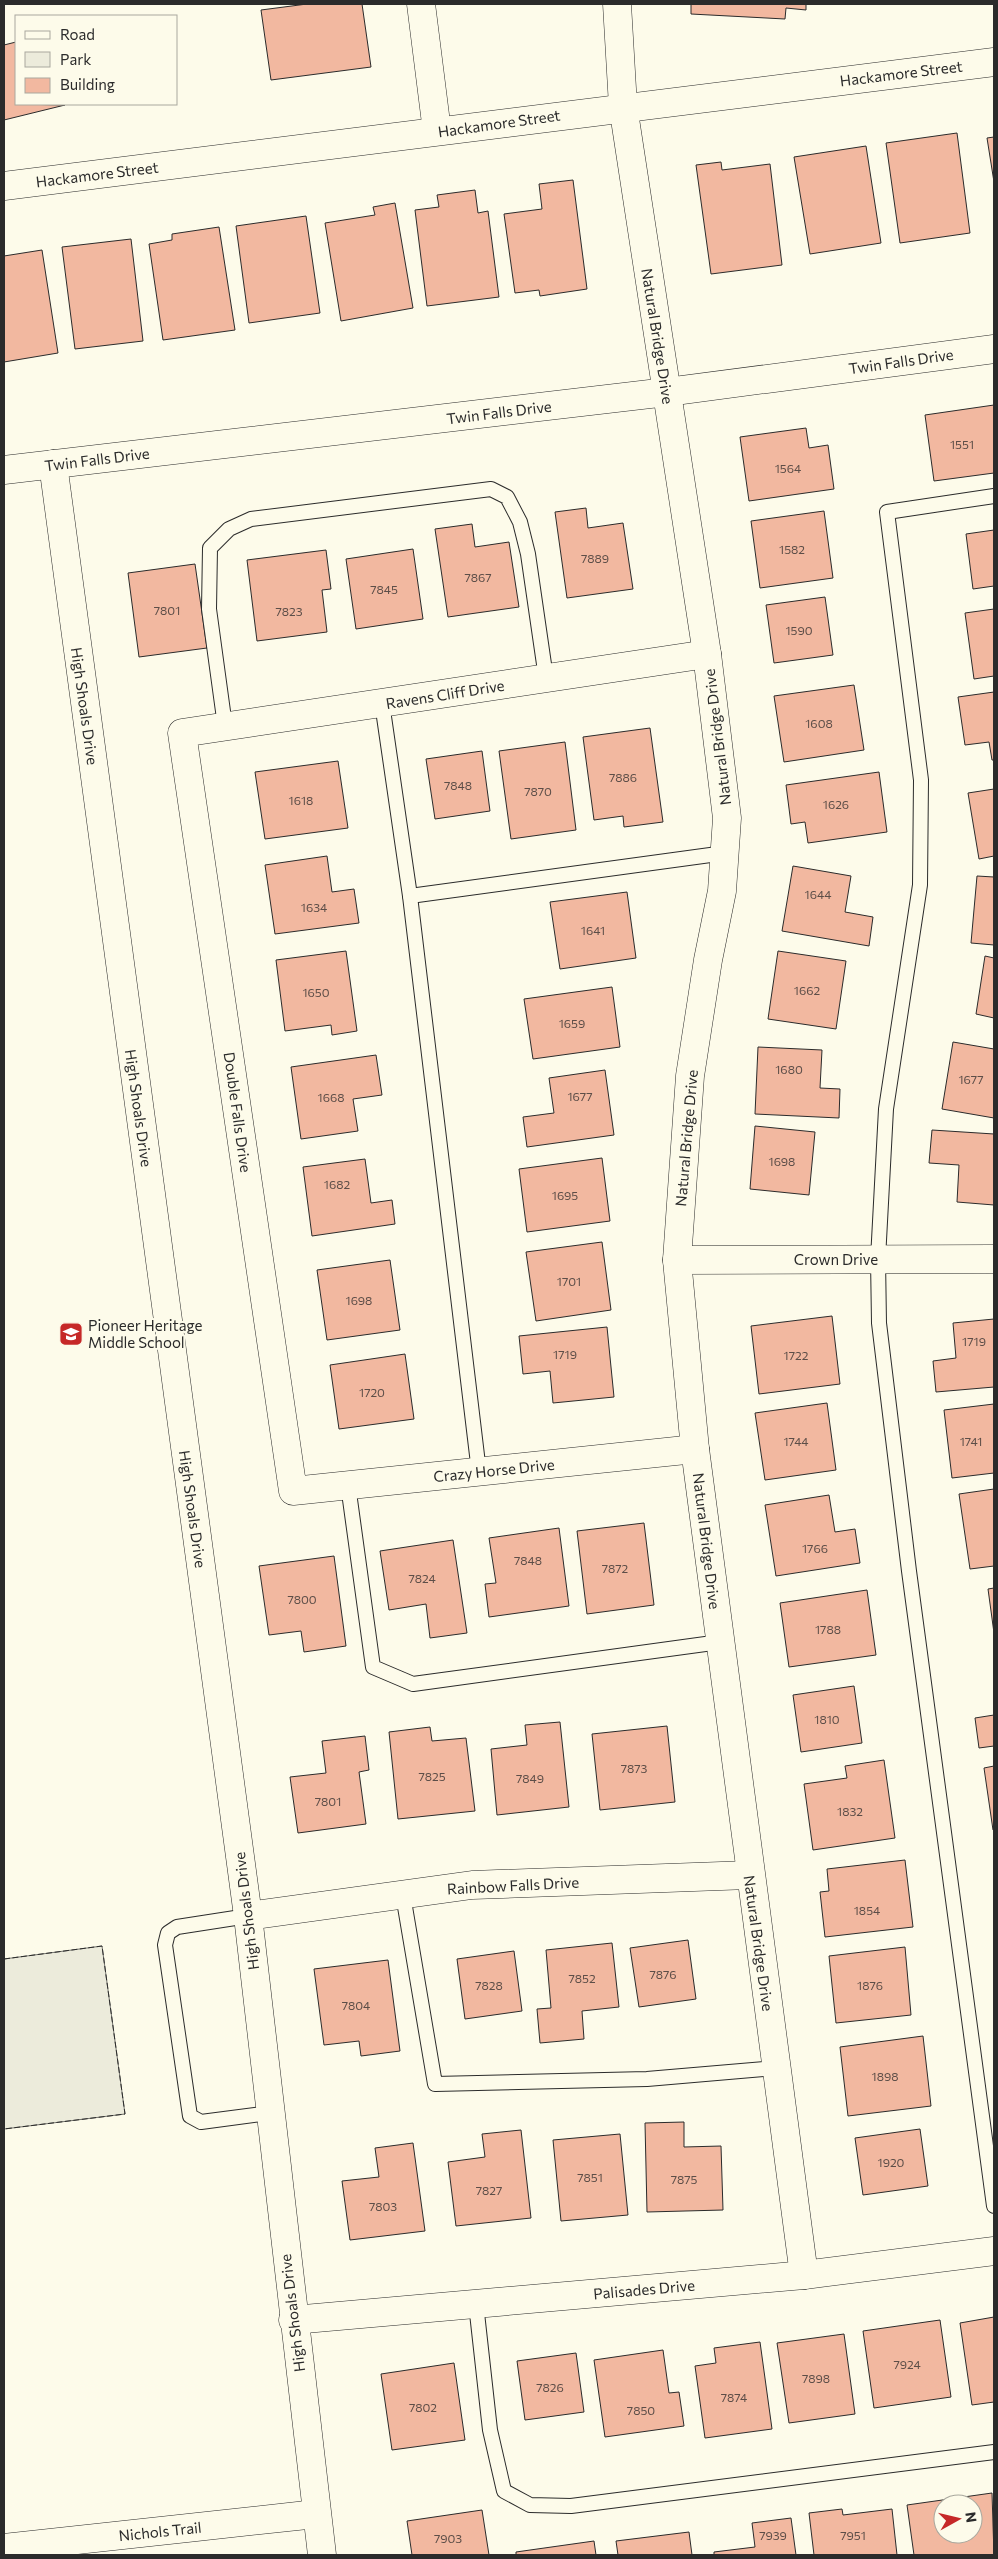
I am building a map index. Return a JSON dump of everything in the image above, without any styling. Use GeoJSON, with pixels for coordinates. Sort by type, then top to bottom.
{"type":"FeatureCollection","features":[{"type":"Feature","properties":{"kind":"street"},"geometry":{"type":"LineString","coordinates":[[421,4],[437,131]]}},
{"type":"Feature","properties":{"kind":"street","name":"Natural Bridge Drive"},"geometry":{"type":"LineString","coordinates":[[617,4],[623,106],[707,654],[727,818],[722,891],[708,960],[690,1076],[677,1260],[695,1449],[749,1875],[804,2275]]}},
{"type":"Feature","properties":{"kind":"street","name":"Hackamore Street"},"geometry":{"type":"LineString","coordinates":[[4,186],[623,106],[994,62]]}},
{"type":"Feature","properties":{"kind":"street","name":"Twin Falls Drive"},"geometry":{"type":"LineString","coordinates":[[4,470],[667,392],[994,349]]}},
{"type":"Feature","properties":{"kind":"street","name":"High Shoals Drive"},"geometry":{"type":"LineString","coordinates":[[52,464],[248,1916],[269,2113],[322,2555]]}},
{"type":"Feature","properties":{"kind":"street","name":"Ravens Cliff Drive"},"geometry":{"type":"LineString","coordinates":[[182,733],[707,654]]}},
{"type":"Feature","properties":{"kind":"street","name":"Double Falls Drive"},"geometry":{"type":"LineString","coordinates":[[182,733],[294,1491]]}},
{"type":"Feature","properties":{"kind":"street","name":"Crown Drive"},"geometry":{"type":"LineString","coordinates":[[677,1260],[994,1259]]}},
{"type":"Feature","properties":{"kind":"street","name":"Crazy Horse Drive"},"geometry":{"type":"LineString","coordinates":[[294,1491],[695,1449]]}},
{"type":"Feature","properties":{"kind":"street","name":"Rainbow Falls Drive"},"geometry":{"type":"LineString","coordinates":[[248,1916],[472,1885],[749,1875]]}},
{"type":"Feature","properties":{"kind":"street","name":"Palisades Drive"},"geometry":{"type":"LineString","coordinates":[[293,2320],[804,2275],[994,2251]]}},
{"type":"Feature","properties":{"kind":"street","name":"Nichols Trail"},"geometry":{"type":"LineString","coordinates":[[4,2548],[37,2550],[316,2514]]}},
{"type":"Feature","properties":{"kind":"lane"},"geometry":{"type":"LineString","coordinates":[[225,726],[209,609],[210,548],[229,528],[251,519],[491,489],[507,497],[520,522],[528,554],[546,678]]}},
{"type":"Feature","properties":{"kind":"lane"},"geometry":{"type":"LineString","coordinates":[[994,496],[888,512],[921,780],[920,885],[886,1109],[878,1259],[879,1323],[907,1561],[994,2206]]}},
{"type":"Feature","properties":{"kind":"lane"},"geometry":{"type":"LineString","coordinates":[[382,703],[410,896],[480,1472]]}},
{"type":"Feature","properties":{"kind":"lane"},"geometry":{"type":"LineString","coordinates":[[410,896],[724,852]]}},
{"type":"Feature","properties":{"kind":"lane"},"geometry":{"type":"LineString","coordinates":[[348,1485],[373,1667],[413,1684],[720,1642]]}},
{"type":"Feature","properties":{"kind":"lane"},"geometry":{"type":"LineString","coordinates":[[403,1895],[435,2084],[647,2079],[776,2068]]}},
{"type":"Feature","properties":{"kind":"lane"},"geometry":{"type":"LineString","coordinates":[[248,1916],[177,1927],[168,1933],[165,1945],[190,2116],[201,2122],[269,2113]]}},
{"type":"Feature","properties":{"kind":"lane"},"geometry":{"type":"LineString","coordinates":[[476,2304],[490,2430],[504,2491],[530,2505],[571,2506],[994,2452]]}},
{"type":"Feature","properties":{"kind":"green space"},"geometry":{"type":"Polygon","coordinates":[[[102,1946],[125,2114],[4,2129],[4,1959],[102,1946]]]}},
{"type":"Feature","properties":{"kind":"building"},"geometry":{"type":"Polygon","coordinates":[[[307,4],[362,4],[371,67],[271,80],[261,10],[307,4]]]}},
{"type":"Feature","properties":{"kind":"building"},"geometry":{"type":"Polygon","coordinates":[[[691,4],[806,4],[806,10],[786,8],[785,19],[691,14],[691,4]]]}},
{"type":"Feature","properties":{"kind":"building"},"geometry":{"type":"Polygon","coordinates":[[[15,42],[15,105],[65,105],[4,120],[4,45],[15,42]]]}},
{"type":"Feature","properties":{"kind":"building"},"geometry":{"type":"Polygon","coordinates":[[[957,133],[970,233],[900,243],[886,143],[957,133]]]}},
{"type":"Feature","properties":{"kind":"building"},"geometry":{"type":"Polygon","coordinates":[[[994,137],[994,182],[987,138],[994,137]]]}},
{"type":"Feature","properties":{"kind":"building"},"geometry":{"type":"Polygon","coordinates":[[[866,146],[881,243],[810,254],[794,157],[866,146]]]}},
{"type":"Feature","properties":{"kind":"building"},"geometry":{"type":"Polygon","coordinates":[[[721,162],[722,170],[770,164],[782,265],[711,274],[696,165],[721,162]]]}},
{"type":"Feature","properties":{"kind":"building"},"geometry":{"type":"Polygon","coordinates":[[[573,180],[587,289],[540,296],[539,290],[515,293],[504,214],[542,209],[539,184],[573,180]]]}},
{"type":"Feature","properties":{"kind":"building"},"geometry":{"type":"Polygon","coordinates":[[[475,190],[478,213],[488,211],[499,297],[427,306],[415,210],[439,207],[437,195],[475,190]]]}},
{"type":"Feature","properties":{"kind":"building"},"geometry":{"type":"Polygon","coordinates":[[[395,203],[413,308],[341,321],[325,223],[375,215],[373,207],[395,203]]]}},
{"type":"Feature","properties":{"kind":"building"},"geometry":{"type":"Polygon","coordinates":[[[306,216],[320,313],[249,323],[236,226],[306,216]]]}},
{"type":"Feature","properties":{"kind":"building"},"geometry":{"type":"Polygon","coordinates":[[[219,227],[235,330],[163,340],[149,244],[172,240],[172,234],[219,227]]]}},
{"type":"Feature","properties":{"kind":"building"},"geometry":{"type":"Polygon","coordinates":[[[131,239],[143,341],[75,349],[62,247],[131,239]]]}},
{"type":"Feature","properties":{"kind":"building"},"geometry":{"type":"Polygon","coordinates":[[[42,250],[58,353],[4,362],[4,256],[42,250]]]}},
{"type":"Feature","properties":{"kind":"building"},"geometry":{"type":"Polygon","coordinates":[[[994,405],[994,473],[934,481],[925,415],[994,405]]]}},
{"type":"Feature","properties":{"kind":"building"},"geometry":{"type":"Polygon","coordinates":[[[806,428],[809,448],[828,445],[834,489],[749,501],[740,437],[806,428]]]}},
{"type":"Feature","properties":{"kind":"building"},"geometry":{"type":"Polygon","coordinates":[[[586,508],[588,528],[623,523],[633,589],[567,598],[555,512],[586,508]]]}},
{"type":"Feature","properties":{"kind":"building"},"geometry":{"type":"Polygon","coordinates":[[[824,511],[833,578],[760,588],[751,521],[824,511]]]}},
{"type":"Feature","properties":{"kind":"building"},"geometry":{"type":"Polygon","coordinates":[[[472,524],[475,547],[509,542],[519,607],[448,617],[435,529],[472,524]]]}},
{"type":"Feature","properties":{"kind":"building"},"geometry":{"type":"Polygon","coordinates":[[[994,530],[994,586],[973,589],[966,534],[994,530]]]}},
{"type":"Feature","properties":{"kind":"building"},"geometry":{"type":"Polygon","coordinates":[[[413,549],[423,619],[356,629],[346,559],[413,549]]]}},
{"type":"Feature","properties":{"kind":"building"},"geometry":{"type":"Polygon","coordinates":[[[326,550],[331,589],[322,590],[327,632],[257,641],[247,560],[326,550]]]}},
{"type":"Feature","properties":{"kind":"building"},"geometry":{"type":"Polygon","coordinates":[[[195,564],[207,648],[139,657],[128,573],[195,564]]]}},
{"type":"Feature","properties":{"kind":"building"},"geometry":{"type":"Polygon","coordinates":[[[825,597],[833,655],[774,663],[766,605],[825,597]]]}},
{"type":"Feature","properties":{"kind":"building"},"geometry":{"type":"Polygon","coordinates":[[[994,609],[994,676],[974,679],[965,613],[994,609]]]}},
{"type":"Feature","properties":{"kind":"building"},"geometry":{"type":"Polygon","coordinates":[[[854,685],[864,750],[784,762],[774,696],[854,685]]]}},
{"type":"Feature","properties":{"kind":"building"},"geometry":{"type":"Polygon","coordinates":[[[994,692],[994,760],[992,760],[989,742],[965,745],[958,697],[994,692]]]}},
{"type":"Feature","properties":{"kind":"building"},"geometry":{"type":"Polygon","coordinates":[[[650,728],[663,822],[624,827],[623,816],[594,820],[583,737],[650,728]]]}},
{"type":"Feature","properties":{"kind":"building"},"geometry":{"type":"Polygon","coordinates":[[[565,742],[576,830],[511,839],[499,751],[565,742]]]}},
{"type":"Feature","properties":{"kind":"building"},"geometry":{"type":"Polygon","coordinates":[[[482,751],[490,811],[435,819],[426,759],[482,751]]]}},
{"type":"Feature","properties":{"kind":"building"},"geometry":{"type":"Polygon","coordinates":[[[338,761],[348,828],[265,839],[255,772],[338,761]]]}},
{"type":"Feature","properties":{"kind":"building"},"geometry":{"type":"Polygon","coordinates":[[[879,772],[887,832],[808,843],[805,822],[791,824],[786,785],[879,772]]]}},
{"type":"Feature","properties":{"kind":"building"},"geometry":{"type":"Polygon","coordinates":[[[994,789],[994,856],[979,859],[968,793],[994,789]]]}},
{"type":"Feature","properties":{"kind":"building"},"geometry":{"type":"Polygon","coordinates":[[[327,856],[332,892],[354,889],[359,923],[275,934],[265,865],[327,856]]]}},
{"type":"Feature","properties":{"kind":"building"},"geometry":{"type":"Polygon","coordinates":[[[793,866],[851,876],[845,912],[873,917],[869,946],[782,931],[793,866]]]}},
{"type":"Feature","properties":{"kind":"building"},"geometry":{"type":"Polygon","coordinates":[[[977,876],[994,877],[994,945],[971,943],[977,876]]]}},
{"type":"Feature","properties":{"kind":"building"},"geometry":{"type":"Polygon","coordinates":[[[627,892],[636,958],[560,969],[550,902],[627,892]]]}},
{"type":"Feature","properties":{"kind":"building"},"geometry":{"type":"Polygon","coordinates":[[[346,951],[357,1031],[332,1035],[331,1025],[285,1031],[276,960],[346,951]]]}},
{"type":"Feature","properties":{"kind":"building"},"geometry":{"type":"Polygon","coordinates":[[[778,951],[846,961],[836,1029],[768,1019],[778,951]]]}},
{"type":"Feature","properties":{"kind":"building"},"geometry":{"type":"Polygon","coordinates":[[[985,956],[994,958],[994,1018],[976,1014],[985,956]]]}},
{"type":"Feature","properties":{"kind":"building"},"geometry":{"type":"Polygon","coordinates":[[[612,987],[620,1047],[533,1059],[524,999],[612,987]]]}},
{"type":"Feature","properties":{"kind":"building"},"geometry":{"type":"Polygon","coordinates":[[[953,1042],[994,1049],[994,1118],[942,1109],[953,1042]]]}},
{"type":"Feature","properties":{"kind":"building"},"geometry":{"type":"Polygon","coordinates":[[[758,1047],[822,1050],[820,1088],[840,1089],[839,1118],[755,1114],[758,1047]]]}},
{"type":"Feature","properties":{"kind":"building"},"geometry":{"type":"Polygon","coordinates":[[[376,1055],[382,1095],[353,1099],[358,1131],[301,1139],[291,1067],[376,1055]]]}},
{"type":"Feature","properties":{"kind":"building"},"geometry":{"type":"Polygon","coordinates":[[[605,1070],[614,1135],[527,1147],[523,1117],[554,1113],[549,1078],[605,1070]]]}},
{"type":"Feature","properties":{"kind":"building"},"geometry":{"type":"Polygon","coordinates":[[[755,1126],[815,1132],[809,1195],[750,1189],[755,1126]]]}},
{"type":"Feature","properties":{"kind":"building"},"geometry":{"type":"Polygon","coordinates":[[[932,1130],[994,1134],[994,1205],[957,1202],[959,1165],[929,1163],[932,1130]]]}},
{"type":"Feature","properties":{"kind":"building"},"geometry":{"type":"Polygon","coordinates":[[[602,1158],[610,1221],[527,1232],[519,1169],[602,1158]]]}},
{"type":"Feature","properties":{"kind":"building"},"geometry":{"type":"Polygon","coordinates":[[[365,1159],[371,1203],[392,1200],[395,1224],[312,1236],[303,1167],[365,1159]]]}},
{"type":"Feature","properties":{"kind":"building"},"geometry":{"type":"Polygon","coordinates":[[[602,1242],[611,1310],[536,1321],[526,1252],[602,1242]]]}},
{"type":"Feature","properties":{"kind":"building"},"geometry":{"type":"Polygon","coordinates":[[[390,1260],[400,1330],[327,1340],[317,1270],[390,1260]]]}},
{"type":"Feature","properties":{"kind":"building"},"geometry":{"type":"Polygon","coordinates":[[[832,1316],[840,1384],[759,1394],[751,1326],[832,1316]]]}},
{"type":"Feature","properties":{"kind":"building"},"geometry":{"type":"Polygon","coordinates":[[[994,1319],[994,1387],[936,1392],[933,1361],[956,1358],[953,1323],[994,1319]]]}},
{"type":"Feature","properties":{"kind":"building"},"geometry":{"type":"Polygon","coordinates":[[[607,1327],[614,1397],[553,1403],[550,1371],[523,1374],[519,1336],[607,1327]]]}},
{"type":"Feature","properties":{"kind":"building"},"geometry":{"type":"Polygon","coordinates":[[[405,1354],[414,1419],[339,1429],[330,1365],[405,1354]]]}},
{"type":"Feature","properties":{"kind":"building"},"geometry":{"type":"Polygon","coordinates":[[[827,1403],[836,1470],[765,1480],[755,1413],[827,1403]]]}},
{"type":"Feature","properties":{"kind":"building"},"geometry":{"type":"Polygon","coordinates":[[[994,1404],[994,1473],[952,1478],[944,1410],[994,1404]]]}},
{"type":"Feature","properties":{"kind":"building"},"geometry":{"type":"Polygon","coordinates":[[[994,1489],[994,1566],[970,1569],[959,1494],[994,1489]]]}},
{"type":"Feature","properties":{"kind":"building"},"geometry":{"type":"Polygon","coordinates":[[[829,1495],[835,1532],[855,1529],[860,1563],[776,1576],[765,1505],[829,1495]]]}},
{"type":"Feature","properties":{"kind":"building"},"geometry":{"type":"Polygon","coordinates":[[[644,1523],[654,1605],[587,1614],[577,1531],[644,1523]]]}},
{"type":"Feature","properties":{"kind":"building"},"geometry":{"type":"Polygon","coordinates":[[[559,1528],[569,1606],[489,1617],[485,1584],[496,1583],[489,1538],[559,1528]]]}},
{"type":"Feature","properties":{"kind":"building"},"geometry":{"type":"Polygon","coordinates":[[[453,1540],[467,1633],[430,1638],[426,1604],[389,1610],[380,1551],[453,1540]]]}},
{"type":"Feature","properties":{"kind":"building"},"geometry":{"type":"Polygon","coordinates":[[[334,1556],[346,1646],[304,1652],[301,1631],[269,1635],[259,1566],[334,1556]]]}},
{"type":"Feature","properties":{"kind":"building"},"geometry":{"type":"Polygon","coordinates":[[[994,1588],[994,1633],[988,1589],[994,1588]]]}},
{"type":"Feature","properties":{"kind":"building"},"geometry":{"type":"Polygon","coordinates":[[[867,1590],[876,1655],[789,1667],[780,1603],[867,1590]]]}},
{"type":"Feature","properties":{"kind":"building"},"geometry":{"type":"Polygon","coordinates":[[[854,1686],[862,1743],[801,1752],[793,1695],[854,1686]]]}},
{"type":"Feature","properties":{"kind":"building"},"geometry":{"type":"Polygon","coordinates":[[[994,1715],[994,1746],[979,1748],[975,1718],[994,1715]]]}},
{"type":"Feature","properties":{"kind":"building"},"geometry":{"type":"Polygon","coordinates":[[[560,1722],[569,1807],[497,1815],[491,1749],[527,1745],[525,1725],[560,1722]]]}},
{"type":"Feature","properties":{"kind":"building"},"geometry":{"type":"Polygon","coordinates":[[[667,1726],[675,1802],[600,1810],[592,1734],[667,1726]]]}},
{"type":"Feature","properties":{"kind":"building"},"geometry":{"type":"Polygon","coordinates":[[[430,1727],[432,1741],[466,1738],[475,1811],[398,1819],[389,1732],[430,1727]]]}},
{"type":"Feature","properties":{"kind":"building"},"geometry":{"type":"Polygon","coordinates":[[[365,1736],[369,1770],[359,1772],[366,1824],[298,1833],[290,1777],[326,1773],[322,1741],[365,1736]]]}},
{"type":"Feature","properties":{"kind":"building"},"geometry":{"type":"Polygon","coordinates":[[[884,1760],[895,1838],[813,1850],[804,1784],[847,1778],[845,1766],[884,1760]]]}},
{"type":"Feature","properties":{"kind":"building"},"geometry":{"type":"Polygon","coordinates":[[[994,1766],[994,1830],[993,1830],[984,1768],[994,1766]]]}},
{"type":"Feature","properties":{"kind":"building"},"geometry":{"type":"Polygon","coordinates":[[[905,1860],[913,1927],[825,1937],[820,1892],[829,1891],[827,1869],[905,1860]]]}},
{"type":"Feature","properties":{"kind":"building"},"geometry":{"type":"Polygon","coordinates":[[[688,1940],[696,1999],[639,2007],[630,1948],[688,1940]]]}},
{"type":"Feature","properties":{"kind":"building"},"geometry":{"type":"Polygon","coordinates":[[[612,1943],[619,2007],[582,2011],[584,2039],[540,2043],[537,2009],[551,2008],[546,1950],[612,1943]]]}},
{"type":"Feature","properties":{"kind":"building"},"geometry":{"type":"Polygon","coordinates":[[[905,1947],[911,2015],[836,2023],[829,1956],[905,1947]]]}},
{"type":"Feature","properties":{"kind":"building"},"geometry":{"type":"Polygon","coordinates":[[[514,1951],[522,2011],[465,2019],[457,1959],[514,1951]]]}},
{"type":"Feature","properties":{"kind":"building"},"geometry":{"type":"Polygon","coordinates":[[[388,1960],[400,2051],[361,2056],[359,2041],[324,2045],[314,1969],[388,1960]]]}},
{"type":"Feature","properties":{"kind":"building"},"geometry":{"type":"Polygon","coordinates":[[[923,2036],[931,2106],[848,2116],[840,2047],[923,2036]]]}},
{"type":"Feature","properties":{"kind":"building"},"geometry":{"type":"Polygon","coordinates":[[[684,2122],[684,2147],[721,2146],[723,2210],[647,2212],[645,2123],[684,2122]]]}},
{"type":"Feature","properties":{"kind":"building"},"geometry":{"type":"Polygon","coordinates":[[[920,2129],[928,2186],[863,2195],[855,2138],[920,2129]]]}},
{"type":"Feature","properties":{"kind":"building"},"geometry":{"type":"Polygon","coordinates":[[[521,2130],[531,2218],[456,2226],[448,2162],[485,2157],[482,2134],[521,2130]]]}},
{"type":"Feature","properties":{"kind":"building"},"geometry":{"type":"Polygon","coordinates":[[[620,2134],[628,2215],[561,2221],[553,2140],[620,2134]]]}},
{"type":"Feature","properties":{"kind":"building"},"geometry":{"type":"Polygon","coordinates":[[[413,2143],[425,2231],[350,2240],[342,2181],[379,2177],[375,2148],[413,2143]]]}},
{"type":"Feature","properties":{"kind":"building"},"geometry":{"type":"Polygon","coordinates":[[[994,2317],[994,2402],[972,2405],[960,2323],[994,2317]]]}},
{"type":"Feature","properties":{"kind":"building"},"geometry":{"type":"Polygon","coordinates":[[[940,2320],[951,2397],[874,2408],[863,2331],[940,2320]]]}},
{"type":"Feature","properties":{"kind":"building"},"geometry":{"type":"Polygon","coordinates":[[[844,2334],[855,2414],[789,2423],[777,2343],[844,2334]]]}},
{"type":"Feature","properties":{"kind":"building"},"geometry":{"type":"Polygon","coordinates":[[[760,2342],[772,2429],[705,2438],[695,2366],[716,2363],[714,2348],[760,2342]]]}},
{"type":"Feature","properties":{"kind":"building"},"geometry":{"type":"Polygon","coordinates":[[[663,2350],[669,2393],[679,2392],[684,2426],[605,2437],[594,2360],[663,2350]]]}},
{"type":"Feature","properties":{"kind":"building"},"geometry":{"type":"Polygon","coordinates":[[[576,2353],[584,2412],[525,2420],[517,2361],[576,2353]]]}},
{"type":"Feature","properties":{"kind":"building"},"geometry":{"type":"Polygon","coordinates":[[[454,2363],[465,2440],[392,2450],[381,2374],[454,2363]]]}},
{"type":"Feature","properties":{"kind":"building"},"geometry":{"type":"Polygon","coordinates":[[[992,2493],[994,2555],[914,2555],[907,2505],[933,2501],[933,2544],[983,2544],[983,2494],[992,2493]]]}},
{"type":"Feature","properties":{"kind":"building"},"geometry":{"type":"Polygon","coordinates":[[[842,2509],[843,2515],[892,2509],[897,2555],[814,2555],[809,2513],[842,2509]]]}},
{"type":"Feature","properties":{"kind":"building"},"geometry":{"type":"Polygon","coordinates":[[[482,2510],[489,2555],[412,2555],[407,2521],[482,2510]]]}},
{"type":"Feature","properties":{"kind":"building"},"geometry":{"type":"Polygon","coordinates":[[[791,2518],[796,2555],[714,2555],[714,2552],[755,2547],[752,2523],[791,2518]]]}},
{"type":"Feature","properties":{"kind":"building"},"geometry":{"type":"Polygon","coordinates":[[[689,2532],[692,2555],[618,2555],[616,2541],[689,2532]]]}},
{"type":"Feature","properties":{"kind":"building"},"geometry":{"type":"Polygon","coordinates":[[[594,2541],[596,2555],[516,2555],[516,2552],[594,2541]]]}},
{"type":"Feature","properties":{"kind":"fence"},"geometry":{"type":"LineString","coordinates":[[4,1959],[102,1946],[125,2114],[4,2129]]}},
{"type":"Feature","properties":{"kind":"place","name":"Pioneer Heritage Middle School"},"geometry":{"type":"Point","coordinates":[71,1334]}}]}
